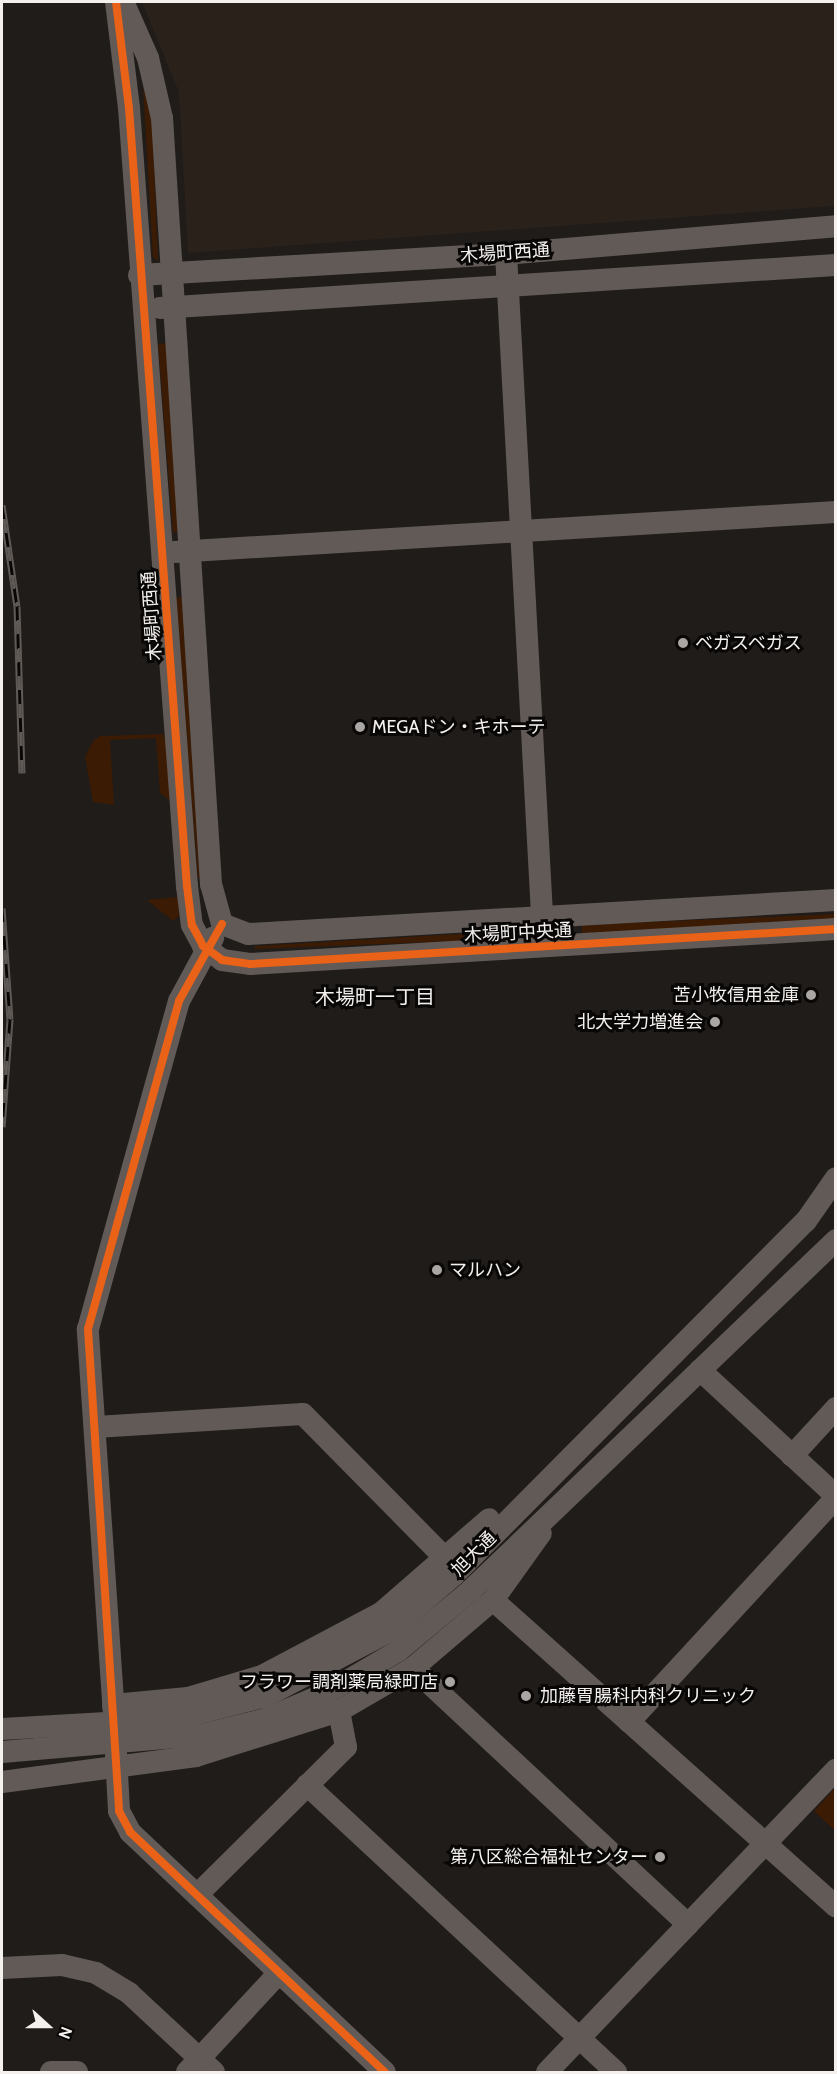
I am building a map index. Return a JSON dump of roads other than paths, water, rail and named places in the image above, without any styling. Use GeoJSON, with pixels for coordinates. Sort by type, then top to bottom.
{"type":"FeatureCollection","features":[{"type":"Feature","properties":{"kind":"street"},"geometry":{"type":"LineString","coordinates":[[116,2],[139,275]]}},
{"type":"Feature","properties":{"kind":"street"},"geometry":{"type":"LineString","coordinates":[[123,2],[148,58],[162,118],[174,272],[189,551],[211,884],[222,924],[179,1001],[95,1288],[88,1329],[119,1811],[130,1832],[385,2073]]}},
{"type":"Feature","properties":{"kind":"street","name":"木場町西通"},"geometry":{"type":"LineString","coordinates":[[207,949],[196,936],[189,904],[145,309],[139,275],[506,254],[836,226]]}},
{"type":"Feature","properties":{"kind":"street"},"geometry":{"type":"LineString","coordinates":[[506,254],[544,947]]}},
{"type":"Feature","properties":{"kind":"street","name":"木場町西通"},"geometry":{"type":"LineString","coordinates":[[145,309],[836,265]]}},
{"type":"Feature","properties":{"kind":"street"},"geometry":{"type":"LineString","coordinates":[[162,552],[836,512]]}},
{"type":"Feature","properties":{"kind":"street","name":"木場町中央通"},"geometry":{"type":"LineString","coordinates":[[222,924],[248,934],[836,900]]}},
{"type":"Feature","properties":{"kind":"street","name":"木場町中央通"},"geometry":{"type":"LineString","coordinates":[[207,949],[222,960],[250,964],[836,929]]}},
{"type":"Feature","properties":{"kind":"street","name":"旭大通"},"geometry":{"type":"LineString","coordinates":[[2,1729],[176,1719],[266,1696],[388,1632],[533,1495],[806,1221],[836,1178]]}},
{"type":"Feature","properties":{"kind":"street","name":"旭大通"},"geometry":{"type":"LineString","coordinates":[[2,1752],[202,1735],[266,1719],[325,1694],[398,1651],[551,1513],[836,1240]]}},
{"type":"Feature","properties":{"kind":"street"},"geometry":{"type":"LineString","coordinates":[[629,1722],[836,1497],[700,1370]]}},
{"type":"Feature","properties":{"kind":"street"},"geometry":{"type":"LineString","coordinates":[[792,1456],[836,1408]]}},
{"type":"Feature","properties":{"kind":"street"},"geometry":{"type":"LineString","coordinates":[[96,1427],[303,1414],[446,1559]]}},
{"type":"Feature","properties":{"kind":"street"},"geometry":{"type":"LineString","coordinates":[[113,1710],[188,1698],[262,1676],[381,1613],[446,1559],[493,1515],[533,1495]]}},
{"type":"Feature","properties":{"kind":"street"},"geometry":{"type":"LineString","coordinates":[[2,1782],[116,1762],[196,1756],[339,1711],[413,1668],[493,1600],[532,1551],[551,1513]]}},
{"type":"Feature","properties":{"kind":"street"},"geometry":{"type":"LineString","coordinates":[[493,1600],[836,1907]]}},
{"type":"Feature","properties":{"kind":"street"},"geometry":{"type":"LineString","coordinates":[[413,1668],[688,1924]]}},
{"type":"Feature","properties":{"kind":"street"},"geometry":{"type":"LineString","coordinates":[[197,1895],[346,1747],[339,1711]]}},
{"type":"Feature","properties":{"kind":"street"},"geometry":{"type":"LineString","coordinates":[[547,2073],[836,1770]]}},
{"type":"Feature","properties":{"kind":"street"},"geometry":{"type":"LineString","coordinates":[[307,1785],[616,2073]]}},
{"type":"Feature","properties":{"kind":"street"},"geometry":{"type":"LineString","coordinates":[[2,1968],[62,1965],[96,1973],[129,1993],[200,2068],[279,1973]]}},
{"type":"Feature","properties":{"kind":"street"},"geometry":{"type":"LineString","coordinates":[[51,2073],[76,2073]]}},
{"type":"Feature","properties":{"kind":"railway"},"geometry":{"type":"LineString","coordinates":[[2,505],[17,606],[22,773]]}},
{"type":"Feature","properties":{"kind":"railway"},"geometry":{"type":"LineString","coordinates":[[2,908],[10,1019],[2,1127]]}},
{"type":"Feature","properties":{"kind":"place","name":"ベガスベガス"},"geometry":{"type":"Point","coordinates":[683,643]}},
{"type":"Feature","properties":{"kind":"place","name":"MEGAドン・キホーテ"},"geometry":{"type":"Point","coordinates":[360,727]}},
{"type":"Feature","properties":{"kind":"place","name":"苫小牧信用金庫"},"geometry":{"type":"Point","coordinates":[811,995]}},
{"type":"Feature","properties":{"kind":"place","name":"北大学力増進会"},"geometry":{"type":"Point","coordinates":[715,1022]}},
{"type":"Feature","properties":{"kind":"place","name":"マルハン"},"geometry":{"type":"Point","coordinates":[437,1270]}},
{"type":"Feature","properties":{"kind":"place","name":"フラワー調剤薬局緑町店"},"geometry":{"type":"Point","coordinates":[450,1682]}},
{"type":"Feature","properties":{"kind":"place","name":"加藤胃腸科内科クリニック"},"geometry":{"type":"Point","coordinates":[526,1696]}},
{"type":"Feature","properties":{"kind":"place","name":"第八区総合福祉センター"},"geometry":{"type":"Point","coordinates":[660,1857]}},
{"type":"Feature","properties":{"kind":"district","name":"木場町一丁目"},"geometry":{"type":"Point","coordinates":[375,997]}}]}
